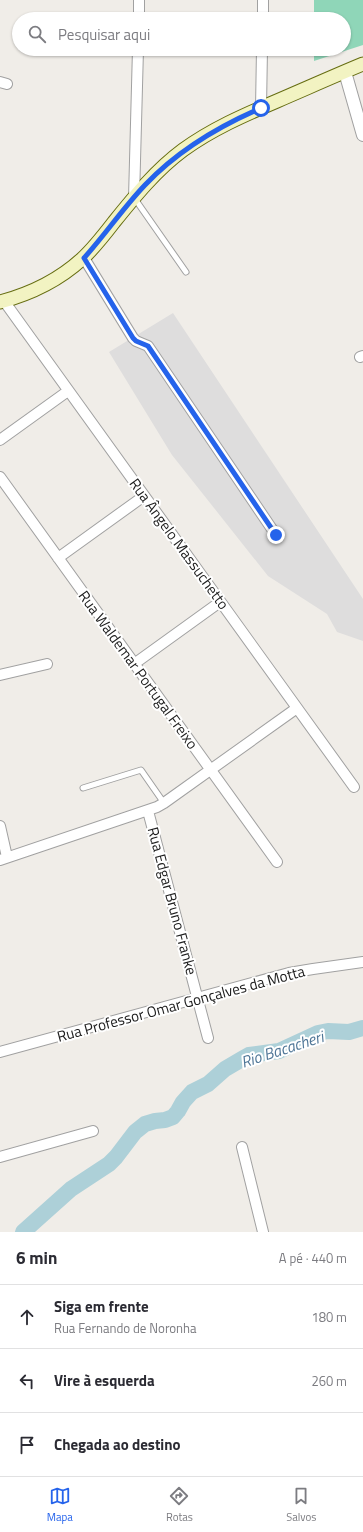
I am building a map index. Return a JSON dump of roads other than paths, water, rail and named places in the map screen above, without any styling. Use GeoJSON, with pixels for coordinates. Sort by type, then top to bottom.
{"type":"FeatureCollection","features":[{"type":"Feature","properties":{"kind":"main road"},"geometry":{"type":"LineString","coordinates":[[2,302],[27,293],[50,282],[64,274],[84,258],[155,174],[182,150],[217,128],[363,64]]}},
{"type":"Feature","properties":{"kind":"street"},"geometry":{"type":"LineString","coordinates":[[139,12],[140,0]]}},
{"type":"Feature","properties":{"kind":"street"},"geometry":{"type":"LineString","coordinates":[[263,0],[263,12]]}},
{"type":"Feature","properties":{"kind":"street"},"geometry":{"type":"LineString","coordinates":[[134,198],[138,56]]}},
{"type":"Feature","properties":{"kind":"street"},"geometry":{"type":"LineString","coordinates":[[261,108],[262,56]]}},
{"type":"Feature","properties":{"kind":"street"},"geometry":{"type":"LineString","coordinates":[[345,72],[363,135]]}},
{"type":"Feature","properties":{"kind":"street"},"geometry":{"type":"LineString","coordinates":[[84,258],[133,338],[136,341],[148,346],[276,535]]}},
{"type":"Feature","properties":{"kind":"street","name":"Rua Ângelo Massuchetto"},"geometry":{"type":"LineString","coordinates":[[2,302],[354,787]]}},
{"type":"Feature","properties":{"kind":"street"},"geometry":{"type":"LineString","coordinates":[[0,440],[68,391]]}},
{"type":"Feature","properties":{"kind":"street","name":"Rua Waldemar Portugal Freixo"},"geometry":{"type":"LineString","coordinates":[[0,477],[277,862]]}},
{"type":"Feature","properties":{"kind":"street"},"geometry":{"type":"LineString","coordinates":[[58,558],[144,496]]}},
{"type":"Feature","properties":{"kind":"street"},"geometry":{"type":"LineString","coordinates":[[134,664],[220,602]]}},
{"type":"Feature","properties":{"kind":"street"},"geometry":{"type":"LineString","coordinates":[[0,675],[47,664]]}},
{"type":"Feature","properties":{"kind":"street"},"geometry":{"type":"LineString","coordinates":[[0,826],[4,858],[148,811],[164,804],[297,708]]}},
{"type":"Feature","properties":{"kind":"street","name":"Rua Edgar Bruno Franke"},"geometry":{"type":"LineString","coordinates":[[148,811],[208,1038]]}},
{"type":"Feature","properties":{"kind":"street","name":"Rua Professor Omar Gonçalves da Motta"},"geometry":{"type":"LineString","coordinates":[[0,1052],[295,972],[363,962]]}},
{"type":"Feature","properties":{"kind":"street"},"geometry":{"type":"LineString","coordinates":[[0,1157],[93,1131]]}},
{"type":"Feature","properties":{"kind":"street"},"geometry":{"type":"LineString","coordinates":[[242,1147],[263,1232]]}},
{"type":"Feature","properties":{"kind":"lane"},"geometry":{"type":"LineString","coordinates":[[134,198],[186,272]]}},
{"type":"Feature","properties":{"kind":"lane"},"geometry":{"type":"LineString","coordinates":[[83,788],[141,770],[164,804]]}},
{"type":"Feature","properties":{"kind":"waterway","name":"Rio Bacacheri"},"geometry":{"type":"LineString","coordinates":[[23,1232],[71,1189],[109,1164],[135,1132],[145,1124],[173,1117],[192,1092],[208,1084],[225,1069],[249,1055],[279,1051],[318,1033],[328,1031],[349,1032],[363,1028]]}}]}
